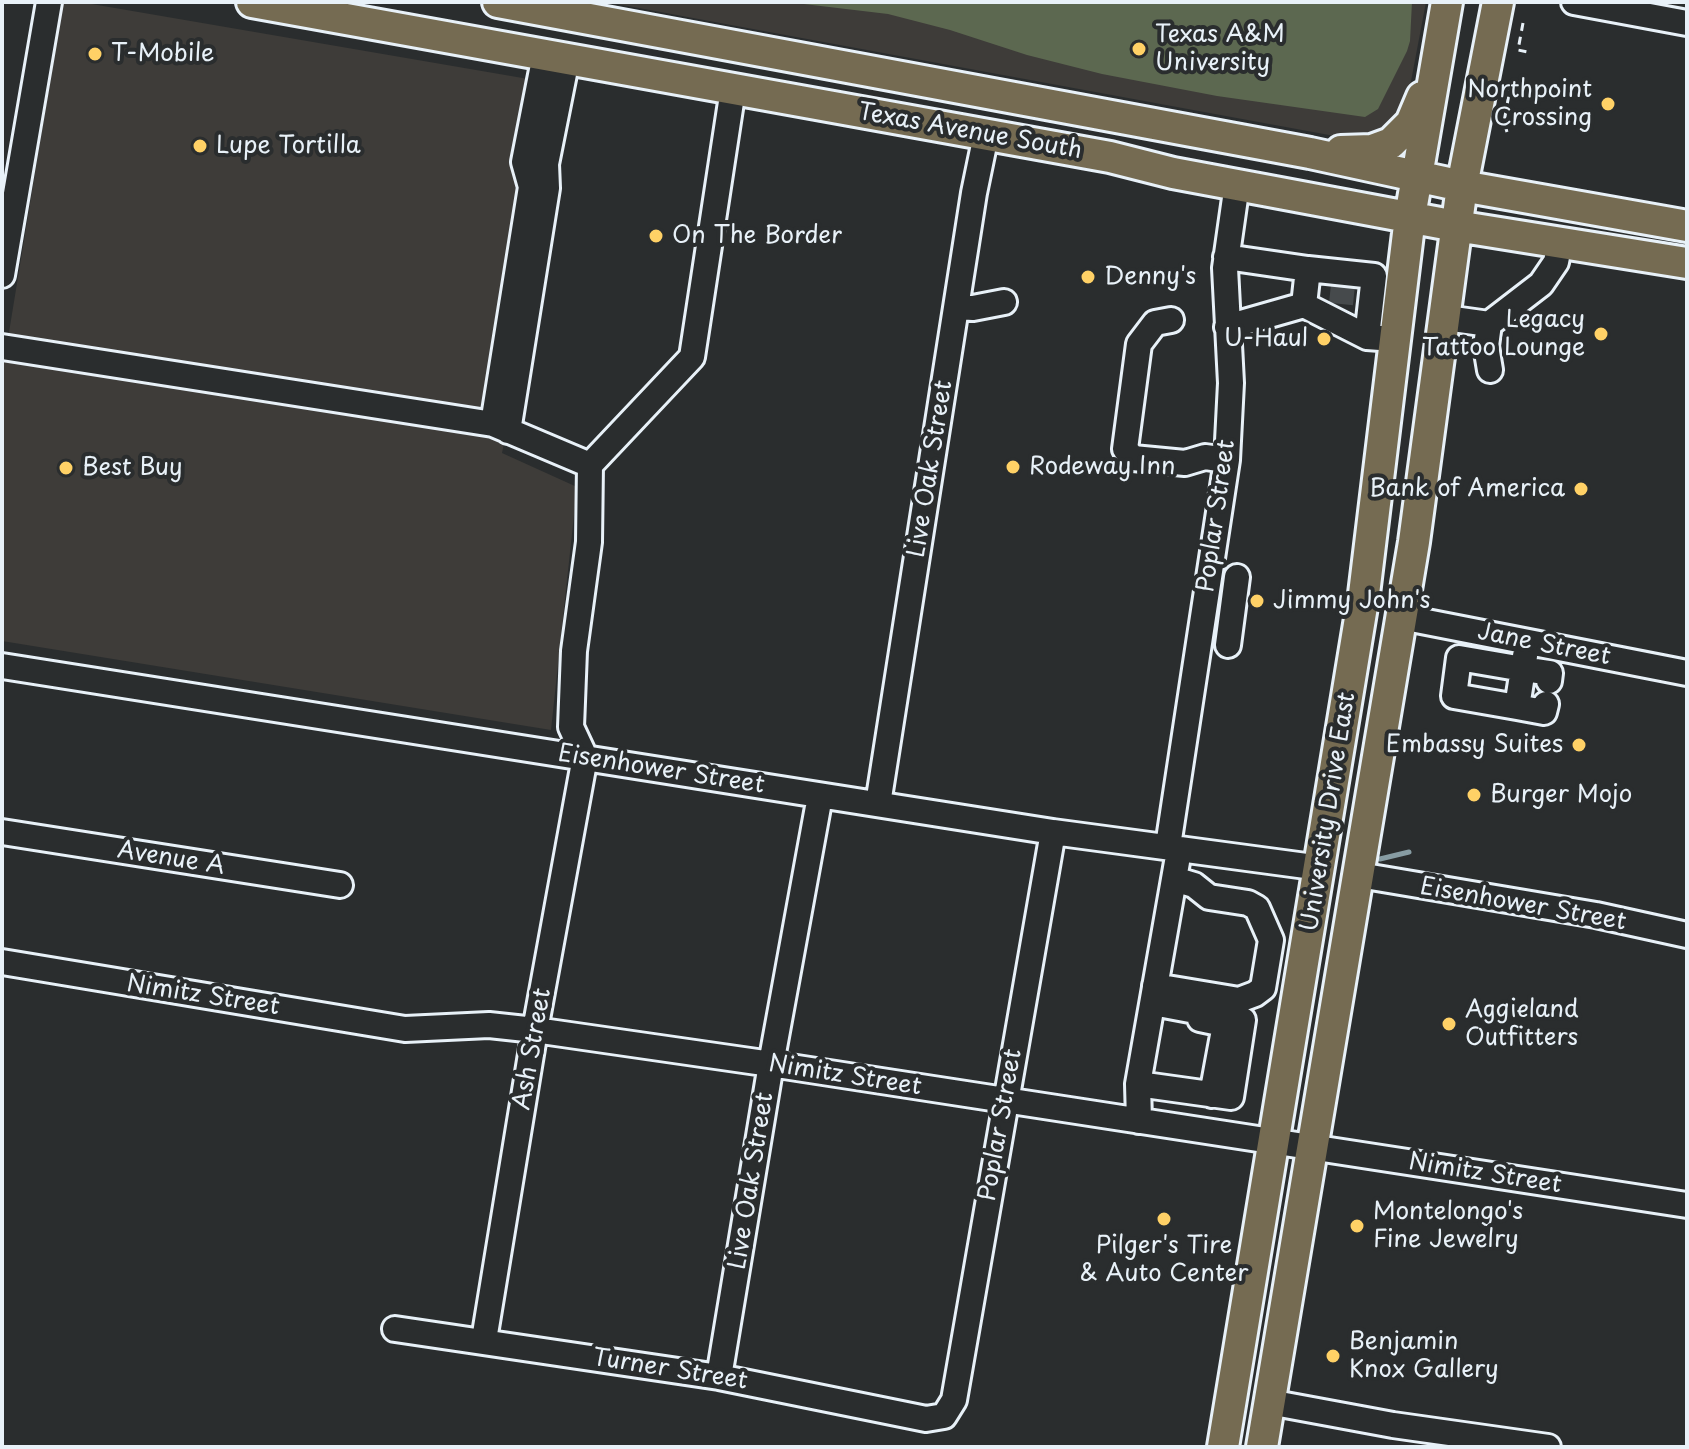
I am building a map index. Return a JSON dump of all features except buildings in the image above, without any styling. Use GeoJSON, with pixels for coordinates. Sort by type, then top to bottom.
{"type":"FeatureCollection","features":[{"type":"Feature","properties":{"kind":"main road","name":"Texas Avenue South"},"geometry":{"type":"LineString","coordinates":[[252,2],[1110,157],[1173,173],[1456,226],[1687,263]]}},
{"type":"Feature","properties":{"kind":"main road","name":"Texas Avenue South"},"geometry":{"type":"LineString","coordinates":[[498,2],[1687,226]]}},
{"type":"Feature","properties":{"kind":"main road"},"geometry":{"type":"LineString","coordinates":[[1310,153],[1372,150],[1382,148],[1401,136],[1411,123],[1437,63],[1447,2]]}},
{"type":"Feature","properties":{"kind":"main road","name":"University Drive East"},"geometry":{"type":"LineString","coordinates":[[1262,1447],[1423,482],[1462,186],[1498,2]]}},
{"type":"Feature","properties":{"kind":"main road"},"geometry":{"type":"LineString","coordinates":[[556,59],[564,14]]}},
{"type":"Feature","properties":{"kind":"main road","name":"University Drive East"},"geometry":{"type":"LineString","coordinates":[[1228,1442],[1273,1142],[1321,868],[1364,594],[1358,323],[1410,217],[1437,63]]}},
{"type":"Feature","properties":{"kind":"street"},"geometry":{"type":"LineString","coordinates":[[2,275],[49,2]]}},
{"type":"Feature","properties":{"kind":"street"},"geometry":{"type":"LineString","coordinates":[[1574,2],[1687,23]]}},
{"type":"Feature","properties":{"kind":"street"},"geometry":{"type":"LineString","coordinates":[[500,428],[531,187],[524,162],[542,70],[556,59]]}},
{"type":"Feature","properties":{"kind":"street"},"geometry":{"type":"LineString","coordinates":[[585,757],[571,727],[574,651],[589,542],[590,465],[692,357],[733,89]]}},
{"type":"Feature","properties":{"kind":"street","name":"Live Oak Street"},"geometry":{"type":"LineString","coordinates":[[878,804],[974,193],[986,135]]}},
{"type":"Feature","properties":{"kind":"street","name":"Poplar Street"},"geometry":{"type":"LineString","coordinates":[[1139,1121],[1138,1084],[1174,879],[1173,847],[1227,460],[1231,383],[1226,257],[1237,184]]}},
{"type":"Feature","properties":{"kind":"street"},"geometry":{"type":"LineString","coordinates":[[1490,370],[1486,346],[1489,324],[1541,284],[1556,262],[1560,242]]}},
{"type":"Feature","properties":{"kind":"street"},"geometry":{"type":"LineString","coordinates":[[1226,257],[1374,276],[1358,323],[1304,305],[1227,327]]}},
{"type":"Feature","properties":{"kind":"street"},"geometry":{"type":"LineString","coordinates":[[1304,305],[1308,269]]}},
{"type":"Feature","properties":{"kind":"street"},"geometry":{"type":"LineString","coordinates":[[957,307],[973,308],[1004,302]]}},
{"type":"Feature","properties":{"kind":"street"},"geometry":{"type":"LineString","coordinates":[[1446,318],[1489,324]]}},
{"type":"Feature","properties":{"kind":"street"},"geometry":{"type":"LineString","coordinates":[[1171,320],[1155,323],[1139,344],[1125,449],[1133,458],[1185,463],[1205,457],[1227,460]]}},
{"type":"Feature","properties":{"kind":"street"},"geometry":{"type":"LineString","coordinates":[[2,347],[500,428],[590,465]]}},
{"type":"Feature","properties":{"kind":"street"},"geometry":{"type":"LineString","coordinates":[[1228,645],[1237,577]]}},
{"type":"Feature","properties":{"kind":"street","name":"Jane Street"},"geometry":{"type":"LineString","coordinates":[[1401,617],[1687,673]]}},
{"type":"Feature","properties":{"kind":"street"},"geometry":{"type":"LineString","coordinates":[[1517,707],[1527,641]]}},
{"type":"Feature","properties":{"kind":"street"},"geometry":{"type":"LineString","coordinates":[[1459,658],[1523,669],[1550,673],[1544,712],[1454,696],[1459,658]]}},
{"type":"Feature","properties":{"kind":"street","name":"Eisenhower Street"},"geometry":{"type":"LineString","coordinates":[[2,666],[1053,832],[1321,868]]}},
{"type":"Feature","properties":{"kind":"street","name":"Ash Street"},"geometry":{"type":"LineString","coordinates":[[484,1340],[535,1030],[585,757]]}},
{"type":"Feature","properties":{"kind":"street","name":"Live Oak Street"},"geometry":{"type":"LineString","coordinates":[[719,1377],[820,796]]}},
{"type":"Feature","properties":{"kind":"street","name":"Avenue A"},"geometry":{"type":"LineString","coordinates":[[2,832],[340,885]]}},
{"type":"Feature","properties":{"kind":"street","name":"Poplar Street"},"geometry":{"type":"LineString","coordinates":[[944,1416],[954,1400],[1053,832]]}},
{"type":"Feature","properties":{"kind":"street","name":"Eisenhower Street"},"geometry":{"type":"LineString","coordinates":[[1359,875],[1596,915],[1687,935]]}},
{"type":"Feature","properties":{"kind":"street"},"geometry":{"type":"LineString","coordinates":[[1154,994],[1243,984],[1249,976],[1262,915],[1248,903],[1209,897],[1194,885],[1174,879]]}},
{"type":"Feature","properties":{"kind":"street","name":"Nimitz Street"},"geometry":{"type":"LineString","coordinates":[[2,962],[405,1029],[489,1025],[771,1064],[1687,1205]]}},
{"type":"Feature","properties":{"kind":"street"},"geometry":{"type":"LineString","coordinates":[[1138,1084],[1231,1097],[1243,1020],[1154,994]]}},
{"type":"Feature","properties":{"kind":"street"},"geometry":{"type":"LineString","coordinates":[[1154,994],[1219,1023],[1224,1030],[1212,1095]]}},
{"type":"Feature","properties":{"kind":"street","name":"Turner Street"},"geometry":{"type":"LineString","coordinates":[[395,1329],[719,1377],[926,1419],[944,1416]]}},
{"type":"Feature","properties":{"kind":"street"},"geometry":{"type":"LineString","coordinates":[[1269,1402],[1393,1425],[1548,1447]]}},
{"type":"Feature","properties":{"kind":"path"},"geometry":{"type":"LineString","coordinates":[[1525,23],[1518,50],[1528,52]]}},
{"type":"Feature","properties":{"kind":"path"},"geometry":{"type":"LineString","coordinates":[[1507,132],[1504,122],[1511,83],[1522,86],[1520,94]]}},
{"type":"Feature","properties":{"kind":"shaded area"},"geometry":{"type":"Polygon","coordinates":[[[63,2],[80,2],[575,87],[502,453],[577,487],[551,730],[2,641],[2,375],[63,2]]]}},
{"type":"Feature","properties":{"kind":"shaded area","name":"Texas A&M University"},"geometry":{"type":"Polygon","coordinates":[[[606,2],[1426,2],[1405,113],[1382,136],[1340,137],[606,2]]]}},
{"type":"Feature","properties":{"kind":"green space","name":"Texas A&M University"},"geometry":{"type":"Polygon","coordinates":[[[787,2],[1412,2],[1407,51],[1378,109],[1365,117],[1217,96],[1102,74],[888,14],[787,2]]]}},
{"type":"Feature","properties":{"kind":"waterway"},"geometry":{"type":"LineString","coordinates":[[1380,859],[1409,852]]}},
{"type":"Feature","properties":{"kind":"tunnel"},"geometry":{"type":"LineString","coordinates":[[1341,304],[1344,275]]}},
{"type":"Feature","properties":{"kind":"place","name":"Texas A&M University"},"geometry":{"type":"Point","coordinates":[1139,49]}},
{"type":"Feature","properties":{"kind":"place","name":"T-Mobile"},"geometry":{"type":"Point","coordinates":[95,54]}},
{"type":"Feature","properties":{"kind":"place","name":"Northpoint Crossing"},"geometry":{"type":"Point","coordinates":[1608,104]}},
{"type":"Feature","properties":{"kind":"place","name":"Lupe Tortilla"},"geometry":{"type":"Point","coordinates":[200,146]}},
{"type":"Feature","properties":{"kind":"place","name":"On The Border"},"geometry":{"type":"Point","coordinates":[656,236]}},
{"type":"Feature","properties":{"kind":"place","name":"Denny's"},"geometry":{"type":"Point","coordinates":[1088,277]}},
{"type":"Feature","properties":{"kind":"place","name":"Legacy Tattoo Lounge"},"geometry":{"type":"Point","coordinates":[1601,334]}},
{"type":"Feature","properties":{"kind":"place","name":"U-Haul"},"geometry":{"type":"Point","coordinates":[1324,339]}},
{"type":"Feature","properties":{"kind":"place","name":"Rodeway Inn"},"geometry":{"type":"Point","coordinates":[1013,467]}},
{"type":"Feature","properties":{"kind":"place","name":"Best Buy"},"geometry":{"type":"Point","coordinates":[66,468]}},
{"type":"Feature","properties":{"kind":"place","name":"Bank of America"},"geometry":{"type":"Point","coordinates":[1581,489]}},
{"type":"Feature","properties":{"kind":"place","name":"Jimmy John's"},"geometry":{"type":"Point","coordinates":[1257,601]}},
{"type":"Feature","properties":{"kind":"place","name":"Embassy Suites"},"geometry":{"type":"Point","coordinates":[1579,745]}},
{"type":"Feature","properties":{"kind":"place","name":"Burger Mojo"},"geometry":{"type":"Point","coordinates":[1474,795]}},
{"type":"Feature","properties":{"kind":"place","name":"Aggieland Outfitters"},"geometry":{"type":"Point","coordinates":[1449,1024]}},
{"type":"Feature","properties":{"kind":"place","name":"Pilger's Tire & Auto Center"},"geometry":{"type":"Point","coordinates":[1164,1219]}},
{"type":"Feature","properties":{"kind":"place","name":"Montelongo's Fine Jewelry"},"geometry":{"type":"Point","coordinates":[1357,1226]}},
{"type":"Feature","properties":{"kind":"place","name":"Benjamin Knox Gallery"},"geometry":{"type":"Point","coordinates":[1333,1356]}}]}
